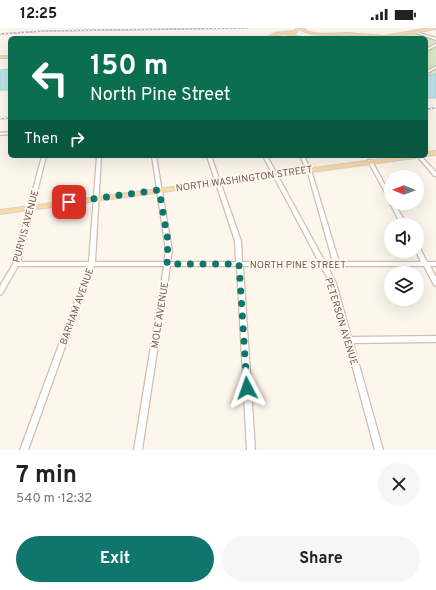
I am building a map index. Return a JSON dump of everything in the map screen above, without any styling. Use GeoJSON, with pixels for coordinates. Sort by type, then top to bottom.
{"type":"FeatureCollection","features":[{"type":"Feature","properties":{"kind":"main road"},"geometry":{"type":"LineString","coordinates":[[272,36],[275,34],[295,32],[301,28],[317,35],[351,34],[358,36]]}},
{"type":"Feature","properties":{"kind":"main road"},"geometry":{"type":"LineString","coordinates":[[395,36],[434,28]]}},
{"type":"Feature","properties":{"kind":"main road"},"geometry":{"type":"LineString","coordinates":[[274,36],[281,34],[291,36]]}},
{"type":"Feature","properties":{"kind":"main road"},"geometry":{"type":"LineString","coordinates":[[330,36],[349,34],[357,36]]}},
{"type":"Feature","properties":{"kind":"main road","name":"NORTH WASHINGTON STREET"},"geometry":{"type":"LineString","coordinates":[[370,159],[381,158]]}},
{"type":"Feature","properties":{"kind":"main road","name":"NORTH WASHINGTON STREET"},"geometry":{"type":"LineString","coordinates":[[0,212],[385,158]]}},
{"type":"Feature","properties":{"kind":"street"},"geometry":{"type":"LineString","coordinates":[[415,32],[427,36]]}},
{"type":"Feature","properties":{"kind":"street","name":"PURVIS AVENUE"},"geometry":{"type":"LineString","coordinates":[[0,292],[16,264],[29,208],[43,158]]}},
{"type":"Feature","properties":{"kind":"street","name":"BARHAM AVENUE"},"geometry":{"type":"LineString","coordinates":[[24,450],[92,263],[99,158]]}},
{"type":"Feature","properties":{"kind":"street","name":"MOLE AVENUE"},"geometry":{"type":"LineString","coordinates":[[138,450],[167,264],[168,241],[154,158]]}},
{"type":"Feature","properties":{"kind":"street"},"geometry":{"type":"LineString","coordinates":[[210,158],[238,241],[251,450]]}},
{"type":"Feature","properties":{"kind":"street","name":"PETERSON AVENUE"},"geometry":{"type":"LineString","coordinates":[[266,158],[333,283],[379,450]]}},
{"type":"Feature","properties":{"kind":"street"},"geometry":{"type":"LineString","coordinates":[[303,158],[308,170],[337,264]]}},
{"type":"Feature","properties":{"kind":"street"},"geometry":{"type":"LineString","coordinates":[[421,158],[436,175]]}},
{"type":"Feature","properties":{"kind":"street"},"geometry":{"type":"LineString","coordinates":[[370,159],[384,186]]}},
{"type":"Feature","properties":{"kind":"street"},"geometry":{"type":"LineString","coordinates":[[423,258],[436,283]]}},
{"type":"Feature","properties":{"kind":"street","name":"NORTH PINE STREET"},"geometry":{"type":"LineString","coordinates":[[16,264],[436,264]]}},
{"type":"Feature","properties":{"kind":"street"},"geometry":{"type":"LineString","coordinates":[[349,340],[436,340]]}},
{"type":"Feature","properties":{"kind":"green space"},"geometry":{"type":"Polygon","coordinates":[[[415,32],[427,36],[395,36],[415,32]]]}},
{"type":"Feature","properties":{"kind":"green space"},"geometry":{"type":"Polygon","coordinates":[[[428,36],[436,39],[436,74],[428,76],[428,36]]]}},
{"type":"Feature","properties":{"kind":"water"},"geometry":{"type":"Polygon","coordinates":[[[8,69],[8,90],[0,90],[0,70],[8,69]]]}},
{"type":"Feature","properties":{"kind":"water"},"geometry":{"type":"Polygon","coordinates":[[[436,74],[436,98],[428,98],[428,76],[436,74]]]}},
{"type":"Feature","properties":{"kind":"railway"},"geometry":{"type":"LineString","coordinates":[[0,34],[45,31],[247,28]]}},
{"type":"Feature","properties":{"kind":"railway"},"geometry":{"type":"LineString","coordinates":[[428,109],[436,108]]}},
{"type":"Feature","properties":{"kind":"railway"},"geometry":{"type":"LineString","coordinates":[[0,119],[8,118]]}},
{"type":"Feature","properties":{"kind":"route"},"geometry":{"type":"LineString","coordinates":[[69,202],[159,190],[168,241],[169,251],[167,264],[239,264],[247,388]]}}]}
